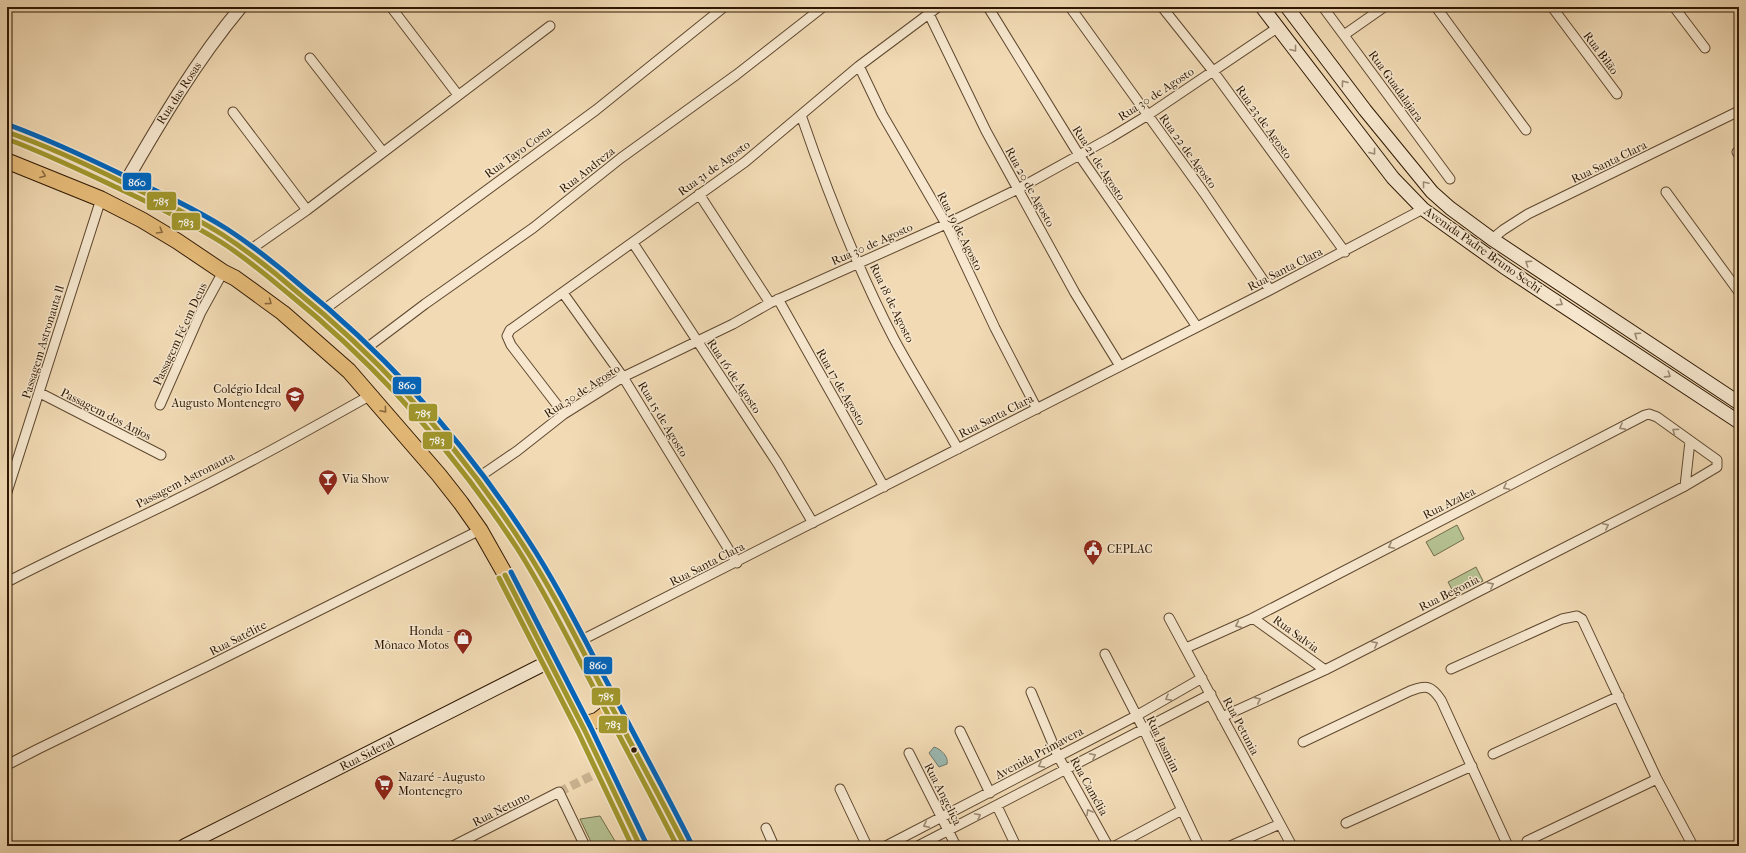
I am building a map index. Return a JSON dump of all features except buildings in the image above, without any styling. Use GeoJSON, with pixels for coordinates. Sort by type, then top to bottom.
{"type":"FeatureCollection","features":[{"type":"Feature","properties":{"kind":"main road","name":"Avenida Padre Bruno Sechi"},"geometry":{"type":"LineString","coordinates":[[1262,7],[1393,178],[1423,209],[1504,267],[1739,422]]}},
{"type":"Feature","properties":{"kind":"main road","name":"Avenida Padre Bruno Sechi"},"geometry":{"type":"LineString","coordinates":[[1287,7],[1370,116],[1432,192],[1450,208],[1492,239],[1739,403]]}},
{"type":"Feature","properties":{"kind":"main road"},"geometry":{"type":"LineString","coordinates":[[7,132],[80,160],[171,205],[224,236],[247,252],[322,311],[364,350],[419,407],[476,479],[523,545],[578,642],[685,846]]}},
{"type":"Feature","properties":{"kind":"main road"},"geometry":{"type":"LineString","coordinates":[[7,161],[101,199],[171,237],[222,272],[235,278],[283,313],[349,371],[371,395],[461,503],[480,530],[518,597],[640,846]]}},
{"type":"Feature","properties":{"kind":"main road","name":"Rua Sideral"},"geometry":{"type":"LineString","coordinates":[[184,846],[550,661]]}},
{"type":"Feature","properties":{"kind":"main road"},"geometry":{"type":"LineString","coordinates":[[582,725],[598,720],[612,709]]}},
{"type":"Feature","properties":{"kind":"street","name":"Rua das Rosas"},"geometry":{"type":"LineString","coordinates":[[125,183],[163,116],[196,66],[241,7]]}},
{"type":"Feature","properties":{"kind":"street"},"geometry":{"type":"LineString","coordinates":[[391,7],[458,95]]}},
{"type":"Feature","properties":{"kind":"street","name":"Rua Tayo Costa"},"geometry":{"type":"LineString","coordinates":[[322,311],[596,110],[724,7]]}},
{"type":"Feature","properties":{"kind":"street","name":"Rua Andreza"},"geometry":{"type":"LineString","coordinates":[[364,350],[424,304],[532,228],[621,158],[736,75],[823,7]]}},
{"type":"Feature","properties":{"kind":"street","name":"Rua 31 de Agosto"},"geometry":{"type":"LineString","coordinates":[[564,414],[511,345],[507,336],[510,330],[745,162],[859,66],[938,7]]}},
{"type":"Feature","properties":{"kind":"street","name":"Rua 21 de Agosto"},"geometry":{"type":"LineString","coordinates":[[988,7],[1079,155],[1197,328]]}},
{"type":"Feature","properties":{"kind":"street","name":"Rua 22 de Agosto"},"geometry":{"type":"LineString","coordinates":[[1070,7],[1204,193],[1270,290]]}},
{"type":"Feature","properties":{"kind":"street","name":"Rua 23 de Agosto"},"geometry":{"type":"LineString","coordinates":[[1162,7],[1213,71],[1345,252]]}},
{"type":"Feature","properties":{"kind":"street","name":"Rua Guadalajara"},"geometry":{"type":"LineString","coordinates":[[1323,7],[1450,179]]}},
{"type":"Feature","properties":{"kind":"street"},"geometry":{"type":"LineString","coordinates":[[1344,35],[1384,7]]}},
{"type":"Feature","properties":{"kind":"street"},"geometry":{"type":"LineString","coordinates":[[1436,7],[1526,130]]}},
{"type":"Feature","properties":{"kind":"street","name":"Rua Bilão"},"geometry":{"type":"LineString","coordinates":[[1552,7],[1617,94]]}},
{"type":"Feature","properties":{"kind":"street"},"geometry":{"type":"LineString","coordinates":[[1674,7],[1705,48]]}},
{"type":"Feature","properties":{"kind":"street","name":"Rua 20 de Agosto"},"geometry":{"type":"LineString","coordinates":[[929,14],[962,85],[1018,189],[1075,293],[1120,366]]}},
{"type":"Feature","properties":{"kind":"street"},"geometry":{"type":"LineString","coordinates":[[247,252],[307,210],[550,26]]}},
{"type":"Feature","properties":{"kind":"street","name":"Rua 30 de Agosto"},"geometry":{"type":"LineString","coordinates":[[476,479],[518,451],[564,414],[623,376],[697,342],[774,301],[946,224],[1018,189],[1148,115],[1277,28]]}},
{"type":"Feature","properties":{"kind":"street"},"geometry":{"type":"LineString","coordinates":[[310,58],[383,152]]}},
{"type":"Feature","properties":{"kind":"street","name":"Rua 19 de Agosto"},"geometry":{"type":"LineString","coordinates":[[859,66],[882,114],[946,224],[994,328],[1037,409]]}},
{"type":"Feature","properties":{"kind":"street","name":"Rua Santa Clara"},"geometry":{"type":"LineString","coordinates":[[1492,239],[1502,230],[1528,214],[1739,111]]}},
{"type":"Feature","properties":{"kind":"street"},"geometry":{"type":"LineString","coordinates":[[233,112],[307,210]]}},
{"type":"Feature","properties":{"kind":"street","name":"Rua 18 de Agosto"},"geometry":{"type":"LineString","coordinates":[[801,115],[825,183],[872,295],[895,340],[958,449]]}},
{"type":"Feature","properties":{"kind":"street"},"geometry":{"type":"LineString","coordinates":[[1666,192],[1739,292]]}},
{"type":"Feature","properties":{"kind":"street","name":"Rua 17 de Agosto"},"geometry":{"type":"LineString","coordinates":[[699,194],[774,301],[884,487]]}},
{"type":"Feature","properties":{"kind":"street","name":"Passagem Astronauta ll"},"geometry":{"type":"LineString","coordinates":[[7,492],[101,199]]}},
{"type":"Feature","properties":{"kind":"street","name":"Rua Santa Clara"},"geometry":{"type":"LineString","coordinates":[[578,642],[1197,328],[1345,252],[1423,209]]}},
{"type":"Feature","properties":{"kind":"street","name":"Rua 16 de Agosto"},"geometry":{"type":"LineString","coordinates":[[633,243],[778,464],[813,524]]}},
{"type":"Feature","properties":{"kind":"street","name":"Passagem Fé em Deus"},"geometry":{"type":"LineString","coordinates":[[160,405],[201,312],[222,272]]}},
{"type":"Feature","properties":{"kind":"street","name":"Rua 15 de Agosto"},"geometry":{"type":"LineString","coordinates":[[563,293],[623,376],[737,562]]}},
{"type":"Feature","properties":{"kind":"street","name":"Passagem dos Anjos"},"geometry":{"type":"LineString","coordinates":[[40,393],[161,455]]}},
{"type":"Feature","properties":{"kind":"street","name":"Passagem Astronauta"},"geometry":{"type":"LineString","coordinates":[[7,582],[83,543],[171,502],[290,441],[371,395]]}},
{"type":"Feature","properties":{"kind":"street","name":"Rua Azalea"},"geometry":{"type":"LineString","coordinates":[[1186,648],[1253,618],[1644,415],[1649,414],[1657,417],[1717,460]]}},
{"type":"Feature","properties":{"kind":"street"},"geometry":{"type":"LineString","coordinates":[[1685,486],[1690,441]]}},
{"type":"Feature","properties":{"kind":"street","name":"Rua Begonia"},"geometry":{"type":"LineString","coordinates":[[1222,717],[1325,670],[1685,486],[1713,471],[1718,464],[1717,460]]}},
{"type":"Feature","properties":{"kind":"street","name":"Rua Satélite"},"geometry":{"type":"LineString","coordinates":[[7,765],[480,530]]}},
{"type":"Feature","properties":{"kind":"street"},"geometry":{"type":"LineString","coordinates":[[1451,670],[1562,619],[1577,616],[1582,619],[1588,628],[1657,779],[1693,846]]}},
{"type":"Feature","properties":{"kind":"street","name":"Rua Petunia"},"geometry":{"type":"LineString","coordinates":[[1169,618],[1292,846]]}},
{"type":"Feature","properties":{"kind":"street","name":"Rua Salvia"},"geometry":{"type":"LineString","coordinates":[[1253,618],[1325,670]]}},
{"type":"Feature","properties":{"kind":"street","name":"Rua Jasmim"},"geometry":{"type":"LineString","coordinates":[[1105,654],[1144,730],[1199,846]]}},
{"type":"Feature","properties":{"kind":"street","name":"Avenida Primavera"},"geometry":{"type":"LineString","coordinates":[[886,846],[1136,716],[1202,678]]}},
{"type":"Feature","properties":{"kind":"street"},"geometry":{"type":"LineString","coordinates":[[1303,742],[1410,691],[1426,686],[1436,692],[1441,700],[1508,846]]}},
{"type":"Feature","properties":{"kind":"street","name":"Rua Camélia"},"geometry":{"type":"LineString","coordinates":[[1031,692],[1058,756],[1108,846]]}},
{"type":"Feature","properties":{"kind":"street"},"geometry":{"type":"LineString","coordinates":[[918,846],[1211,694]]}},
{"type":"Feature","properties":{"kind":"street"},"geometry":{"type":"LineString","coordinates":[[1493,754],[1619,696]]}},
{"type":"Feature","properties":{"kind":"street"},"geometry":{"type":"LineString","coordinates":[[960,731],[990,793]]}},
{"type":"Feature","properties":{"kind":"street","name":"Rua Angelica"},"geometry":{"type":"LineString","coordinates":[[909,753],[956,846]]}},
{"type":"Feature","properties":{"kind":"street"},"geometry":{"type":"LineString","coordinates":[[1346,823],[1472,766]]}},
{"type":"Feature","properties":{"kind":"street"},"geometry":{"type":"LineString","coordinates":[[1528,841],[1657,779]]}},
{"type":"Feature","properties":{"kind":"street"},"geometry":{"type":"LineString","coordinates":[[840,789],[868,846]]}},
{"type":"Feature","properties":{"kind":"street","name":"Rua Netuno"},"geometry":{"type":"LineString","coordinates":[[453,846],[560,792],[585,846]]}},
{"type":"Feature","properties":{"kind":"street"},"geometry":{"type":"LineString","coordinates":[[997,806],[1016,846]]}},
{"type":"Feature","properties":{"kind":"street"},"geometry":{"type":"LineString","coordinates":[[1115,846],[1182,810]]}},
{"type":"Feature","properties":{"kind":"street"},"geometry":{"type":"LineString","coordinates":[[1230,846],[1280,824]]}},
{"type":"Feature","properties":{"kind":"street"},"geometry":{"type":"LineString","coordinates":[[766,828],[774,846]]}},
{"type":"Feature","properties":{"kind":"green space"},"geometry":{"type":"Polygon","coordinates":[[[1457,525],[1464,539],[1434,556],[1426,542],[1457,525]]]}},
{"type":"Feature","properties":{"kind":"green space"},"geometry":{"type":"Polygon","coordinates":[[[1476,567],[1483,581],[1455,595],[1448,582],[1476,567]]]}},
{"type":"Feature","properties":{"kind":"green space"},"geometry":{"type":"Polygon","coordinates":[[[600,816],[618,846],[593,846],[580,819],[600,816]]]}},
{"type":"Feature","properties":{"kind":"water"},"geometry":{"type":"Polygon","coordinates":[[[934,747],[944,754],[947,759],[947,764],[939,767],[929,753],[934,747]]]}},
{"type":"Feature","properties":{"kind":"tunnel"},"geometry":{"type":"LineString","coordinates":[[559,792],[603,770]]}},
{"type":"Feature","properties":{"kind":"transit line","name":"860"},"geometry":{"type":"LineString","coordinates":[[9,125],[98,163],[178,202],[227,229],[274,263],[333,313],[395,372],[452,436],[479,470],[504,504],[539,557],[560,593],[691,843]]}},
{"type":"Feature","properties":{"kind":"transit line","name":"785"},"geometry":{"type":"LineString","coordinates":[[7,132],[52,149],[95,169],[174,208],[223,235],[270,269],[329,319],[391,378],[420,409],[474,475],[499,509],[534,562],[685,846]]}},
{"type":"Feature","properties":{"kind":"transit line","name":"783"},"geometry":{"type":"LineString","coordinates":[[7,139],[65,163],[147,202],[185,221],[221,242],[256,267],[322,322],[384,381],[441,444],[493,512],[517,548],[558,620],[677,846]]}},
{"type":"Feature","properties":{"kind":"transit line","name":"860"},"geometry":{"type":"LineString","coordinates":[[511,572],[590,726],[646,843]]}},
{"type":"Feature","properties":{"kind":"transit line","name":"785"},"geometry":{"type":"LineString","coordinates":[[505,575],[584,729],[640,846]]}},
{"type":"Feature","properties":{"kind":"transit line","name":"783"},"geometry":{"type":"LineString","coordinates":[[499,578],[578,732],[632,846]]}},
{"type":"Feature","properties":{"kind":"place","name":"Colégio Ideal Augusto Montenegro"},"geometry":{"type":"Point","coordinates":[295,413]}},
{"type":"Feature","properties":{"kind":"place","name":"Via Show"},"geometry":{"type":"Point","coordinates":[328,496]}},
{"type":"Feature","properties":{"kind":"place","name":"CEPLAC"},"geometry":{"type":"Point","coordinates":[1093,566]}},
{"type":"Feature","properties":{"kind":"place","name":"Honda - Mônaco Motos"},"geometry":{"type":"Point","coordinates":[463,655]}},
{"type":"Feature","properties":{"kind":"place","name":"Nazaré - Augusto Montenegro"},"geometry":{"type":"Point","coordinates":[384,801]}}]}
